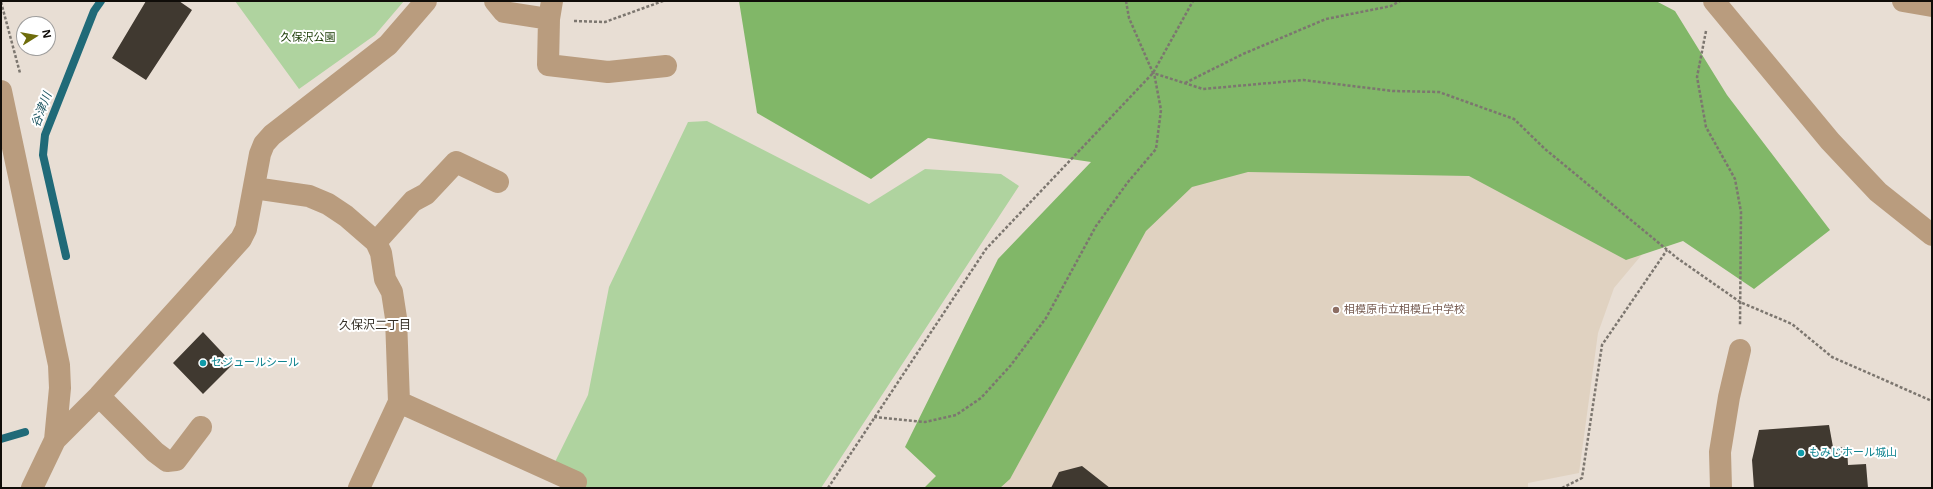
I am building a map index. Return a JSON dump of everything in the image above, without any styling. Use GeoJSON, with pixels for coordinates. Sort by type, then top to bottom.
{"type":"FeatureCollection","features":[{"type":"Feature","properties":{"kind":"street"},"geometry":{"type":"LineString","coordinates":[[32,488],[55,440],[99,396],[241,239],[246,229],[260,154],[264,144],[272,135],[388,45],[426,1]]}},
{"type":"Feature","properties":{"kind":"street"},"geometry":{"type":"LineString","coordinates":[[495,1],[504,12],[551,10],[548,66],[608,72],[666,66]]}},
{"type":"Feature","properties":{"kind":"street"},"geometry":{"type":"LineString","coordinates":[[1714,1],[1830,141],[1878,192],[1932,235]]}},
{"type":"Feature","properties":{"kind":"street"},"geometry":{"type":"LineString","coordinates":[[1903,1],[1932,6]]}},
{"type":"Feature","properties":{"kind":"street"},"geometry":{"type":"LineString","coordinates":[[1,91],[59,365],[60,388],[55,440]]}},
{"type":"Feature","properties":{"kind":"street"},"geometry":{"type":"LineString","coordinates":[[376,242],[413,201],[426,194],[456,162],[498,182]]}},
{"type":"Feature","properties":{"kind":"street"},"geometry":{"type":"LineString","coordinates":[[254,188],[309,196],[328,204],[346,216],[376,242],[381,254],[385,279],[392,292],[396,318],[399,402],[360,488]]}},
{"type":"Feature","properties":{"kind":"street"},"geometry":{"type":"LineString","coordinates":[[1721,488],[1720,452],[1729,397],[1740,350]]}},
{"type":"Feature","properties":{"kind":"street"},"geometry":{"type":"LineString","coordinates":[[99,396],[162,458],[167,461],[176,460],[201,427]]}},
{"type":"Feature","properties":{"kind":"street"},"geometry":{"type":"LineString","coordinates":[[399,402],[576,482]]}},
{"type":"Feature","properties":{"kind":"path"},"geometry":{"type":"LineString","coordinates":[[551,10],[606,22],[663,1]]}},
{"type":"Feature","properties":{"kind":"path"},"geometry":{"type":"LineString","coordinates":[[874,417],[925,422],[956,415],[981,398],[1010,365],[1046,318],[1096,226],[1128,182],[1156,149],[1162,110],[1153,73],[1129,18],[1126,1]]}},
{"type":"Feature","properties":{"kind":"path"},"geometry":{"type":"LineString","coordinates":[[828,488],[986,249],[1153,73],[1193,1]]}},
{"type":"Feature","properties":{"kind":"path"},"geometry":{"type":"LineString","coordinates":[[1184,83],[1243,54],[1326,19],[1391,6],[1400,1]]}},
{"type":"Feature","properties":{"kind":"path"},"geometry":{"type":"LineString","coordinates":[[1708,24],[1697,77],[1706,127],[1735,178],[1741,212],[1740,302]]}},
{"type":"Feature","properties":{"kind":"path"},"geometry":{"type":"LineString","coordinates":[[1153,73],[1202,89],[1303,80],[1393,91],[1439,92],[1514,119],[1545,149],[1667,250],[1740,302],[1792,324],[1832,358],[1932,401]]}},
{"type":"Feature","properties":{"kind":"path"},"geometry":{"type":"LineString","coordinates":[[1562,488],[1582,478],[1602,345],[1667,250]]}},
{"type":"Feature","properties":{"kind":"shaded area","name":"相模原市立相模丘中学校"},"geometry":{"type":"Polygon","coordinates":[[[1474,130],[1650,245],[1614,288],[1598,333],[1579,473],[1528,483],[1528,488],[971,488],[1166,159],[1474,130]]]}},
{"type":"Feature","properties":{"kind":"green space","name":"久保沢公園"},"geometry":{"type":"Polygon","coordinates":[[[235,1],[404,1],[375,35],[299,89],[235,1]]]}},
{"type":"Feature","properties":{"kind":"green space"},"geometry":{"type":"Polygon","coordinates":[[[739,1],[1656,1],[1675,11],[1727,95],[1830,230],[1754,289],[1683,241],[1626,260],[1469,176],[1248,172],[1192,187],[1146,231],[1010,479],[1000,488],[924,488],[936,476],[905,447],[998,259],[1091,162],[928,138],[871,179],[757,113],[739,1]]]}},
{"type":"Feature","properties":{"kind":"green space"},"geometry":{"type":"Polygon","coordinates":[[[707,121],[869,204],[925,169],[1001,174],[1019,186],[821,488],[578,488],[555,462],[588,395],[609,287],[688,122],[707,121]]]}},
{"type":"Feature","properties":{"kind":"building"},"geometry":{"type":"Polygon","coordinates":[[[146,1],[179,1],[192,10],[146,80],[112,58],[146,1]]]}},
{"type":"Feature","properties":{"kind":"building","name":"セジュールシール"},"geometry":{"type":"Polygon","coordinates":[[[203,332],[233,364],[203,394],[173,363],[203,332]]]}},
{"type":"Feature","properties":{"kind":"building","name":"もみじホール城山"},"geometry":{"type":"Polygon","coordinates":[[[1829,425],[1833,447],[1847,447],[1848,465],[1866,464],[1868,488],[1754,488],[1752,460],[1759,430],[1829,425]]]}},
{"type":"Feature","properties":{"kind":"building"},"geometry":{"type":"Polygon","coordinates":[[[1082,466],[1110,488],[1051,488],[1059,472],[1082,466]]]}},
{"type":"Feature","properties":{"kind":"waterway","name":"谷津川"},"geometry":{"type":"LineString","coordinates":[[66,256],[43,155],[45,135],[94,11],[101,1]]}},
{"type":"Feature","properties":{"kind":"waterway","name":"谷津川"},"geometry":{"type":"LineString","coordinates":[[1,439],[25,432]]}},
{"type":"Feature","properties":{"kind":"place","name":"相模原市立相模丘中学校"},"geometry":{"type":"Point","coordinates":[1336,310]}},
{"type":"Feature","properties":{"kind":"place","name":"セジュールシール"},"geometry":{"type":"Point","coordinates":[203,363]}},
{"type":"Feature","properties":{"kind":"place","name":"もみじホール城山"},"geometry":{"type":"Point","coordinates":[1801,453]}},
{"type":"Feature","properties":{"kind":"district","name":"久保沢二丁目"},"geometry":{"type":"Point","coordinates":[375,326]}}]}
